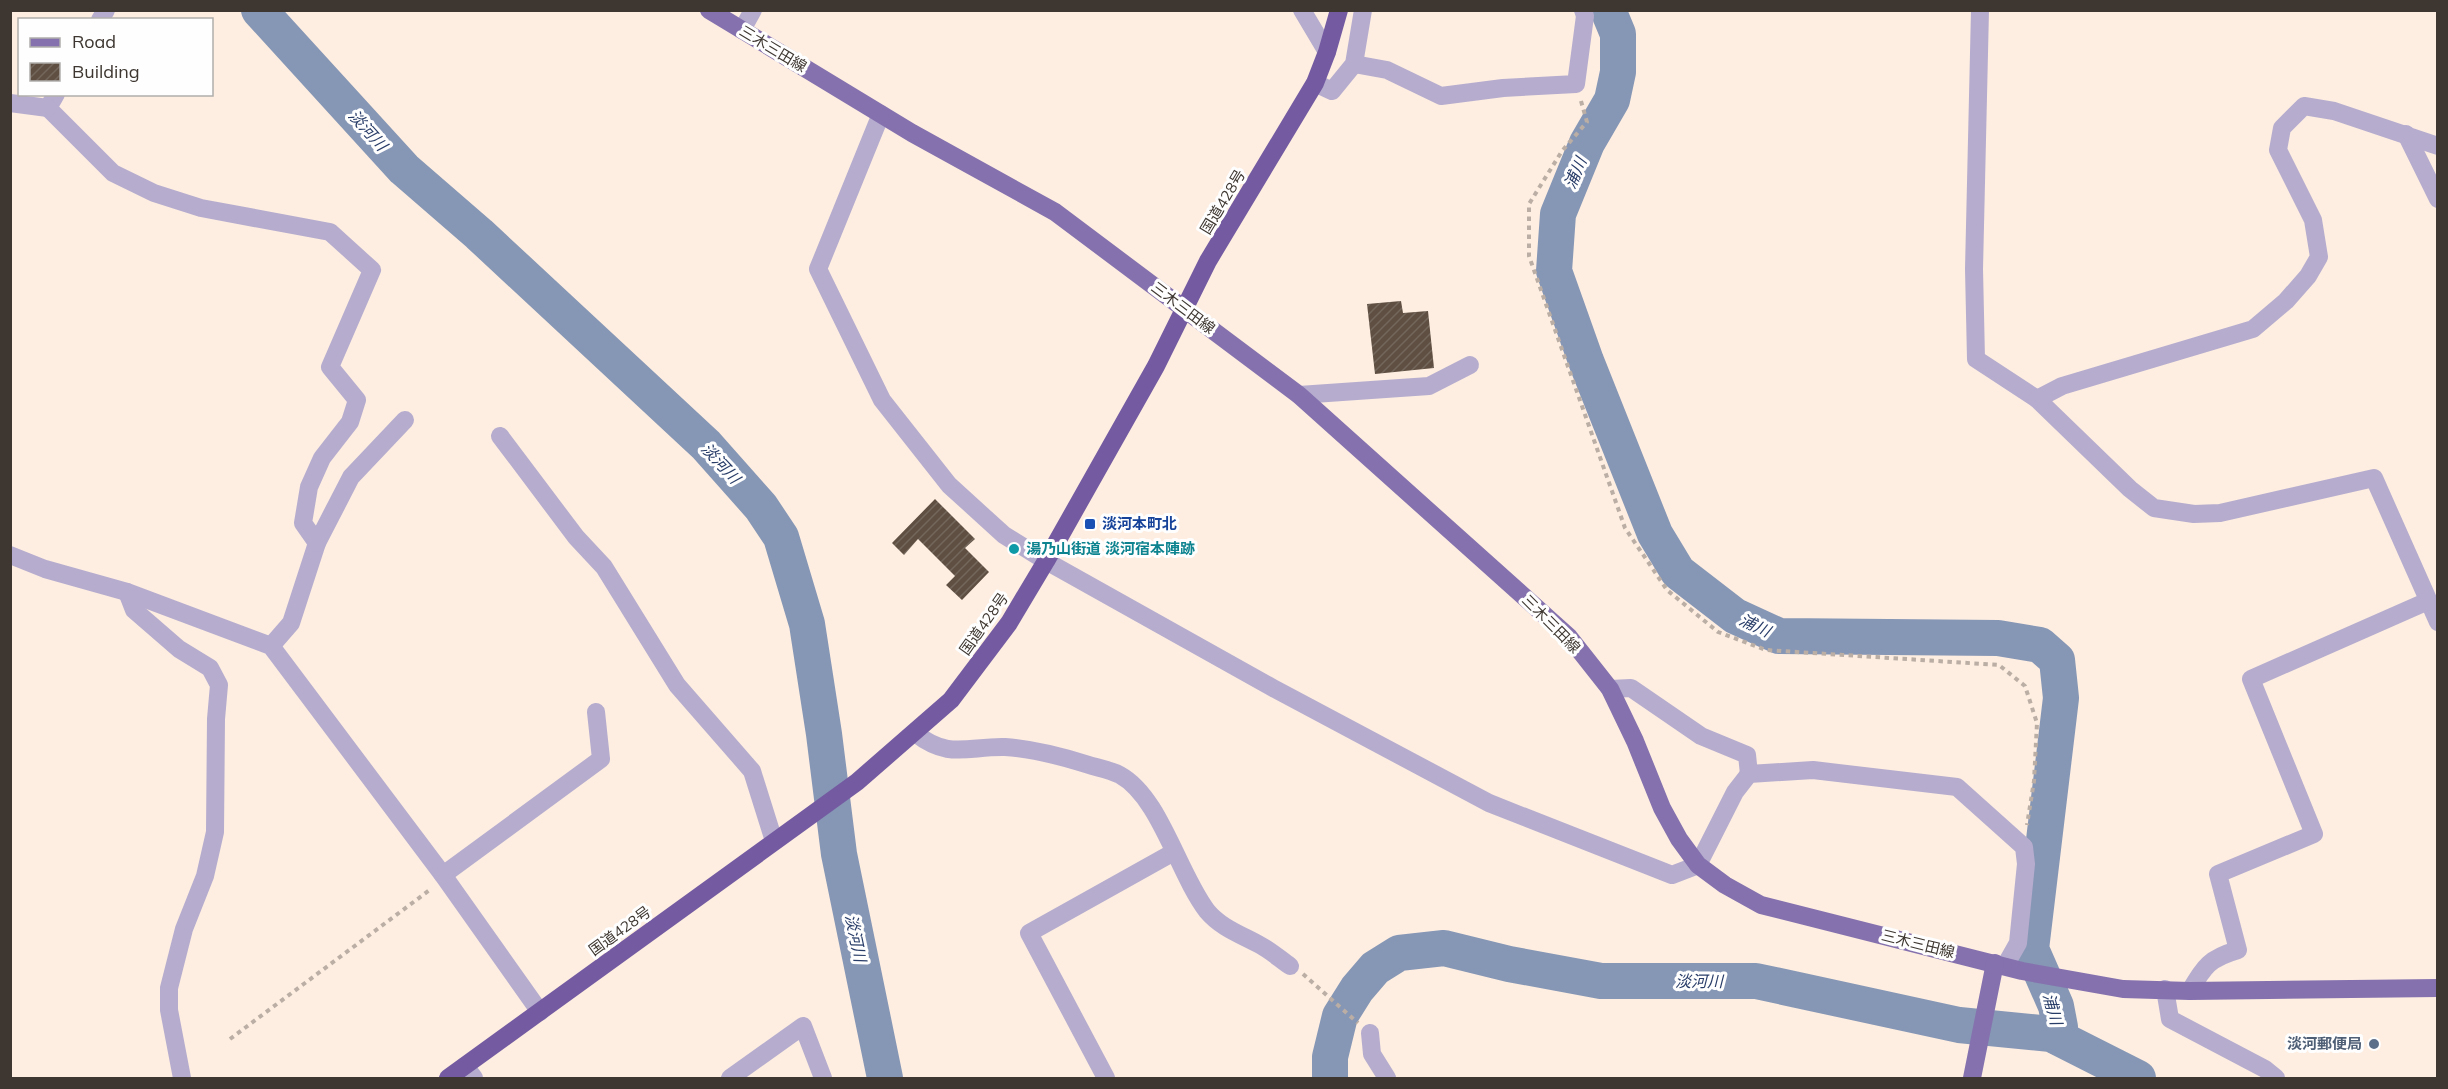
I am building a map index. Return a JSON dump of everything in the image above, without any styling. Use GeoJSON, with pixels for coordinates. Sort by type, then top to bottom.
{"type":"FeatureCollection","features":[{"type":"Feature","properties":{"kind":"highway","name":"国道428号"},"geometry":{"type":"LineString","coordinates":[[448,1078],[469,1072],[540,1012],[857,782],[951,700],[1009,623],[1046,561],[1185,310],[1208,261],[1315,83],[1339,10]]}},
{"type":"Feature","properties":{"kind":"main road","name":"三木三田線"},"geometry":{"type":"LineString","coordinates":[[708,10],[881,114],[1055,212],[1299,395],[1569,637],[1610,689],[1635,741],[1662,808],[1679,839],[1698,865],[1725,885],[1761,904],[2059,979],[2123,989],[2190,991],[2438,988]]}},
{"type":"Feature","properties":{"kind":"main road"},"geometry":{"type":"LineString","coordinates":[[1972,1076],[1992,981],[2008,967]]}},
{"type":"Feature","properties":{"kind":"street"},"geometry":{"type":"LineString","coordinates":[[742,30],[753,10]]}},
{"type":"Feature","properties":{"kind":"street"},"geometry":{"type":"LineString","coordinates":[[1302,10],[1327,52]]}},
{"type":"Feature","properties":{"kind":"street"},"geometry":{"type":"LineString","coordinates":[[1315,83],[1332,91],[1354,64],[1364,10]]}},
{"type":"Feature","properties":{"kind":"street"},"geometry":{"type":"LineString","coordinates":[[1354,64],[1388,70],[1441,96],[1503,88],[1576,84],[1586,16],[1583,10]]}},
{"type":"Feature","properties":{"kind":"street"},"geometry":{"type":"LineString","coordinates":[[1980,10],[1974,268],[1976,358],[2037,399],[2130,489],[2154,508],[2194,514],[2220,513],[2374,478],[2438,622]]}},
{"type":"Feature","properties":{"kind":"street"},"geometry":{"type":"LineString","coordinates":[[10,103],[52,101],[113,173],[154,193],[201,208],[330,232],[372,270],[330,367],[357,400],[350,422],[322,458],[309,487],[303,523],[317,543]]}},
{"type":"Feature","properties":{"kind":"street"},"geometry":{"type":"LineString","coordinates":[[2037,399],[2062,386],[2253,329],[2293,293],[2308,276],[2319,257],[2313,220],[2278,150],[2282,128],[2304,106],[2334,111],[2438,146]]}},
{"type":"Feature","properties":{"kind":"street"},"geometry":{"type":"LineString","coordinates":[[881,114],[818,269],[882,400],[950,485],[1004,535],[1046,561],[1273,688],[1488,803],[1672,875],[1698,865],[1735,792],[1749,774],[1747,755],[1701,736],[1631,688],[1610,689]]}},
{"type":"Feature","properties":{"kind":"street"},"geometry":{"type":"LineString","coordinates":[[2406,134],[2438,199]]}},
{"type":"Feature","properties":{"kind":"street"},"geometry":{"type":"LineString","coordinates":[[1299,395],[1429,386],[1470,365]]}},
{"type":"Feature","properties":{"kind":"street"},"geometry":{"type":"LineString","coordinates":[[271,646],[291,623],[317,543],[351,477],[405,420]]}},
{"type":"Feature","properties":{"kind":"street"},"geometry":{"type":"LineString","coordinates":[[500,436],[576,537],[604,567],[677,686],[752,771],[778,839]]}},
{"type":"Feature","properties":{"kind":"street"},"geometry":{"type":"LineString","coordinates":[[10,555],[45,569],[128,592],[271,646],[444,877],[540,1012]]}},
{"type":"Feature","properties":{"kind":"street"},"geometry":{"type":"LineString","coordinates":[[128,592],[134,610],[179,649],[210,668],[219,685],[216,720],[215,832],[205,876],[184,929],[169,988],[169,1010],[182,1078]]}},
{"type":"Feature","properties":{"kind":"street"},"geometry":{"type":"LineString","coordinates":[[2190,991],[2203,968],[2219,955],[2238,950],[2218,874],[2314,834],[2251,679],[2428,601]]}},
{"type":"Feature","properties":{"kind":"street"},"geometry":{"type":"LineString","coordinates":[[444,877],[601,759],[596,712]]}},
{"type":"Feature","properties":{"kind":"street"},"geometry":{"type":"LineString","coordinates":[[915,733],[927,743],[953,751],[1003,747],[1044,750],[1118,774],[1131,782],[1147,800],[1208,911],[1223,926],[1262,946],[1290,966]]}},
{"type":"Feature","properties":{"kind":"street"},"geometry":{"type":"LineString","coordinates":[[1749,774],[1813,770],[1957,787],[2024,847],[2026,864],[2018,943],[2008,967]]}},
{"type":"Feature","properties":{"kind":"street"},"geometry":{"type":"LineString","coordinates":[[1106,1078],[1029,933],[1174,852]]}},
{"type":"Feature","properties":{"kind":"street"},"geometry":{"type":"LineString","coordinates":[[2165,989],[2169,1018],[2265,1069],[2276,1078]]}},
{"type":"Feature","properties":{"kind":"street"},"geometry":{"type":"LineString","coordinates":[[730,1078],[803,1026],[823,1078]]}},
{"type":"Feature","properties":{"kind":"street"},"geometry":{"type":"LineString","coordinates":[[1370,1033],[1372,1054],[1387,1078]]}},
{"type":"Feature","properties":{"kind":"path"},"geometry":{"type":"LineString","coordinates":[[1576,84],[1587,122],[1562,151],[1529,204],[1529,256],[1625,528],[1667,590],[1718,632],[1766,650],[1999,665],[2025,686],[2037,723],[2034,781],[2024,847]]}},
{"type":"Feature","properties":{"kind":"path"},"geometry":{"type":"LineString","coordinates":[[230,1040],[444,877]]}},
{"type":"Feature","properties":{"kind":"path"},"geometry":{"type":"LineString","coordinates":[[1290,966],[1299,971],[1370,1033]]}},
{"type":"Feature","properties":{"kind":"building"},"geometry":{"type":"Polygon","coordinates":[[[1401,301],[1403,313],[1428,311],[1434,368],[1375,374],[1367,304],[1401,301]]]}},
{"type":"Feature","properties":{"kind":"building"},"geometry":{"type":"Polygon","coordinates":[[[935,499],[975,539],[965,548],[989,572],[962,600],[946,585],[955,576],[918,539],[904,555],[892,543],[935,499]]]}},
{"type":"Feature","properties":{"kind":"waterway","name":"淡河川"},"geometry":{"type":"LineString","coordinates":[[259,10],[404,169],[479,234],[706,445],[761,507],[781,537],[807,624],[839,854],[885,1078]]}},
{"type":"Feature","properties":{"kind":"waterway","name":"浦川"},"geometry":{"type":"LineString","coordinates":[[1608,10],[1618,34],[1618,72],[1612,100],[1587,143],[1558,214],[1554,271],[1586,361],[1655,534],[1678,572],[1735,616],[1779,636],[1998,638],[2040,645],[2057,660],[2061,698],[2031,949],[2056,1006],[2060,1027],[2058,1037]]}},
{"type":"Feature","properties":{"kind":"waterway","name":"淡河川"},"geometry":{"type":"LineString","coordinates":[[1330,1078],[1330,1057],[1340,1016],[1357,989],[1375,968],[1399,953],[1444,948],[1509,964],[1601,981],[1756,981],[1959,1025],[2051,1034],[2138,1078]]}},
{"type":"Feature","properties":{"kind":"place","name":"淡河本町北"},"geometry":{"type":"Point","coordinates":[1090,524]}},
{"type":"Feature","properties":{"kind":"place","name":"湯乃山街道 淡河宿本陣跡"},"geometry":{"type":"Point","coordinates":[1014,549]}},
{"type":"Feature","properties":{"kind":"place","name":"淡河郵便局"},"geometry":{"type":"Point","coordinates":[2374,1044]}}]}
